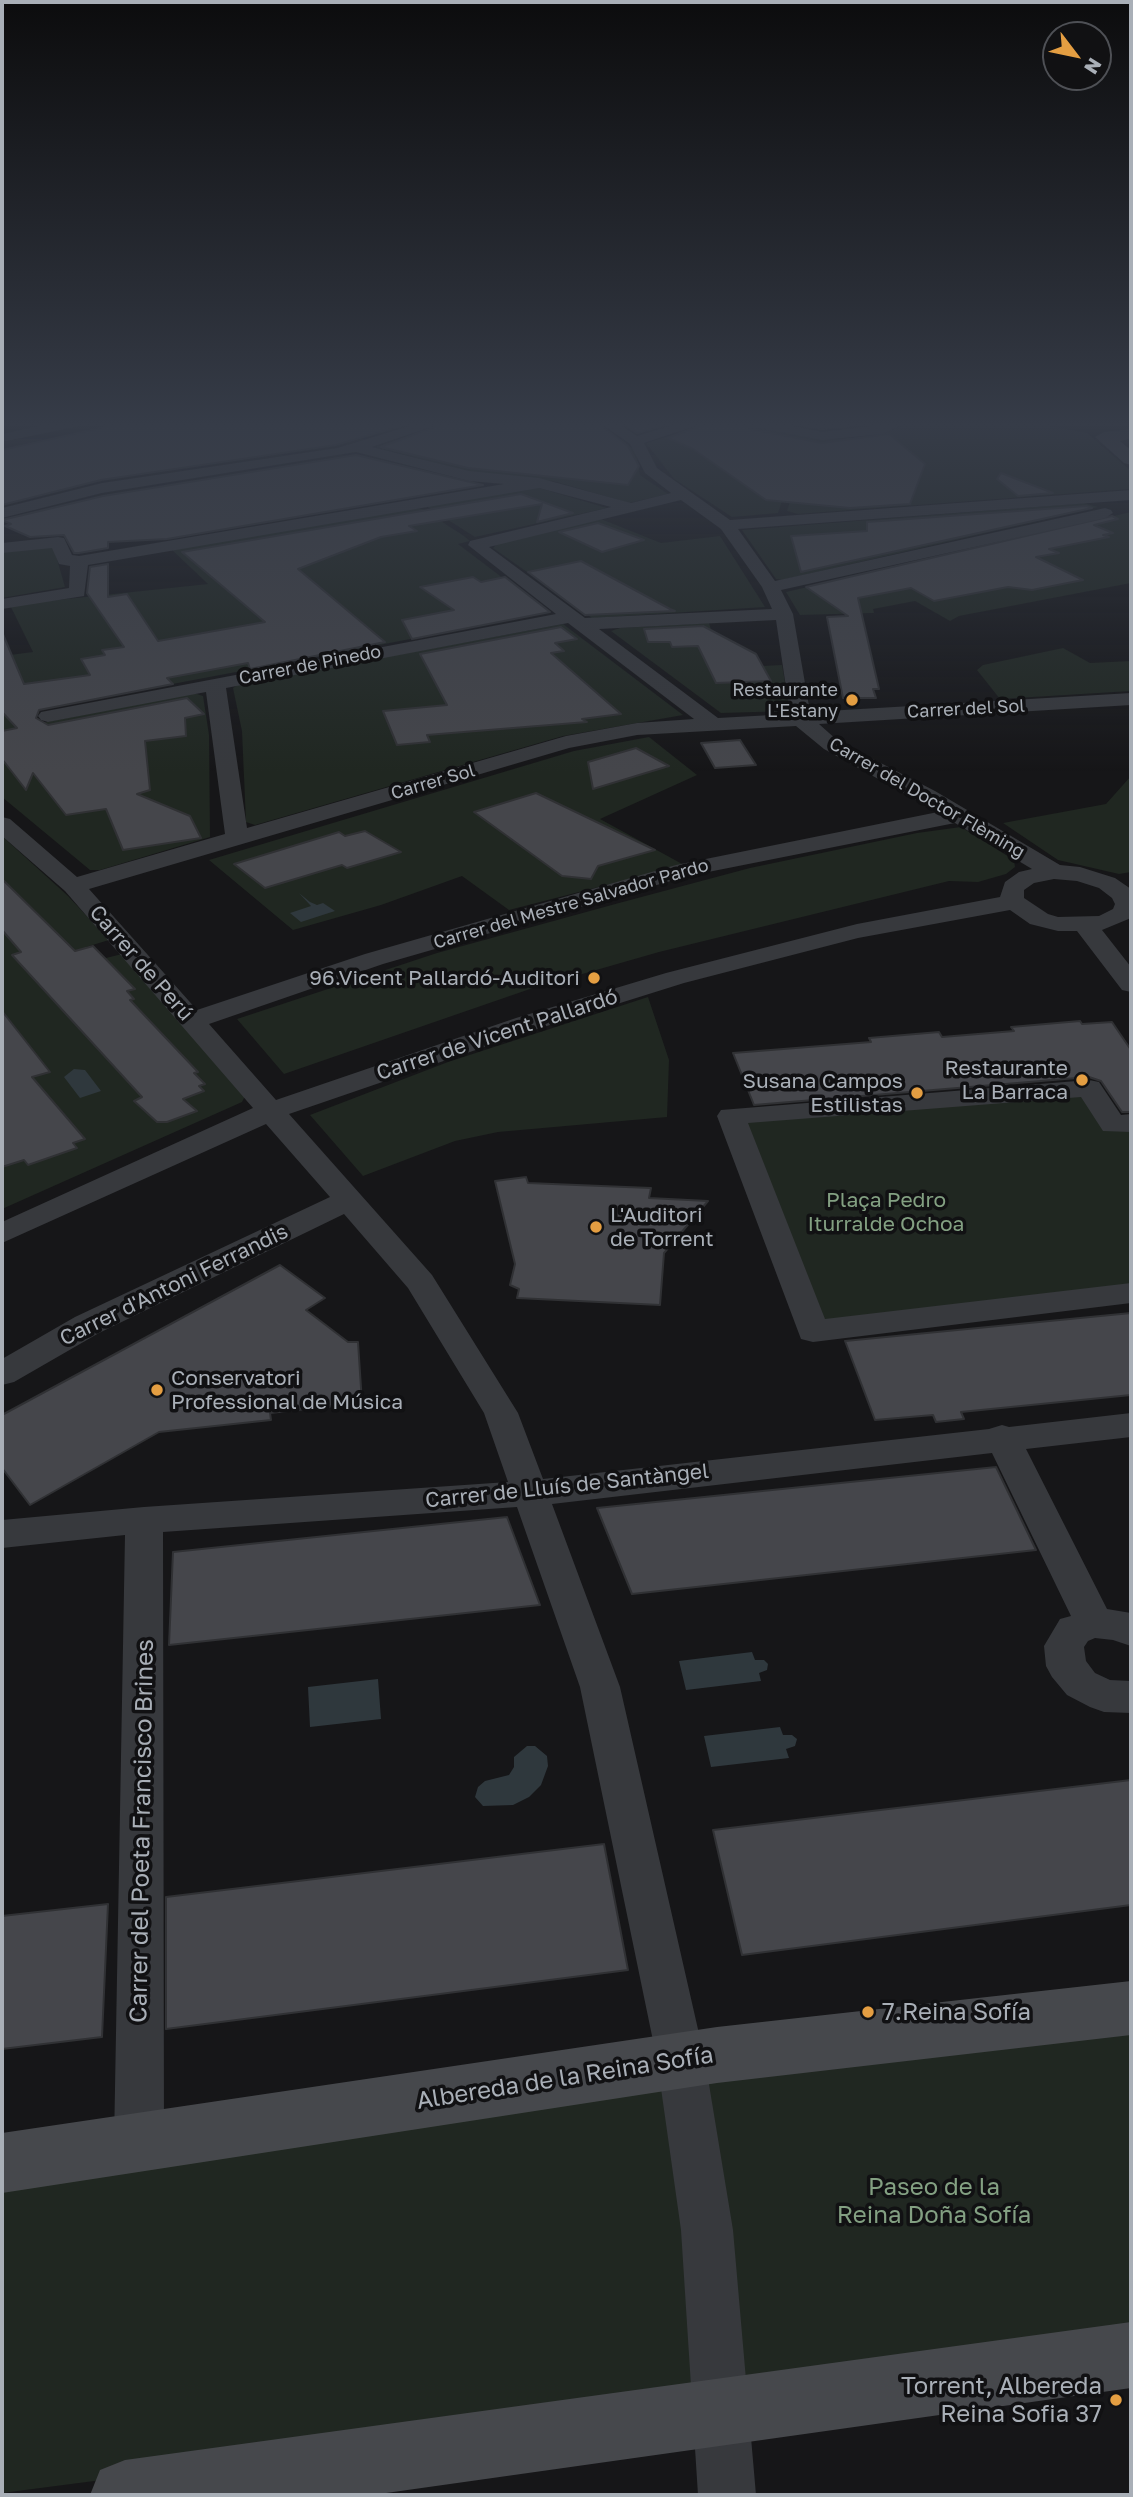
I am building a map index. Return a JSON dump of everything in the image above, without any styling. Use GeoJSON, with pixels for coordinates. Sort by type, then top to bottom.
{"type":"FeatureCollection","features":[{"type":"Feature","properties":{"kind":"street"},"geometry":{"type":"LineString","coordinates":[[2,548],[58,542],[65,560],[79,561],[212,539]]}},
{"type":"Feature","properties":{"kind":"street"},"geometry":{"type":"LineString","coordinates":[[503,539],[476,545],[712,723]]}},
{"type":"Feature","properties":{"kind":"street"},"geometry":{"type":"LineString","coordinates":[[737,539],[771,587],[784,614],[801,719]]}},
{"type":"Feature","properties":{"kind":"street"},"geometry":{"type":"LineString","coordinates":[[771,587],[968,539]]}},
{"type":"Feature","properties":{"kind":"street"},"geometry":{"type":"LineString","coordinates":[[2,604],[78,592],[79,561]]}},
{"type":"Feature","properties":{"kind":"street","name":"Carrer de Pinedo"},"geometry":{"type":"LineString","coordinates":[[48,716],[578,620],[784,614]]}},
{"type":"Feature","properties":{"kind":"street"},"geometry":{"type":"LineString","coordinates":[[215,684],[237,839]]}},
{"type":"Feature","properties":{"kind":"street","name":"Carrer del Sol"},"geometry":{"type":"LineString","coordinates":[[801,719],[1131,699]]}},
{"type":"Feature","properties":{"kind":"street","name":"Carrer Sol"},"geometry":{"type":"LineString","coordinates":[[73,886],[566,742],[637,729],[801,719]]}},
{"type":"Feature","properties":{"kind":"street","name":"Carrer del Doctor Flèming"},"geometry":{"type":"LineString","coordinates":[[801,719],[831,745],[959,815],[1054,872]]}},
{"type":"Feature","properties":{"kind":"street","name":"Carrer del Mestre Salvador Pardo"},"geometry":{"type":"LineString","coordinates":[[191,1021],[374,959],[684,870],[959,815]]}},
{"type":"Feature","properties":{"kind":"street","name":"Carrer de Perú"},"geometry":{"type":"LineString","coordinates":[[2,824],[73,886],[421,1282],[501,1413],[600,1687],[681,2060],[707,2230],[727,2495]]}},
{"type":"Feature","properties":{"kind":"street"},"geometry":{"type":"LineString","coordinates":[[1054,872],[1090,876],[1124,889],[1127,904],[1123,913],[1104,923],[1086,926],[1039,919],[1014,902],[1011,896],[1013,887],[1027,877],[1054,872]]}},
{"type":"Feature","properties":{"kind":"street","name":"Carrer de Vicent Pallardó"},"geometry":{"type":"LineString","coordinates":[[2,1234],[271,1111],[512,1028],[675,978],[856,931],[1014,902]]}},
{"type":"Feature","properties":{"kind":"street"},"geometry":{"type":"LineString","coordinates":[[1086,926],[1131,984]]}},
{"type":"Feature","properties":{"kind":"street"},"geometry":{"type":"LineString","coordinates":[[1131,1123],[1113,1125],[1089,1088],[731,1116],[813,1331],[1131,1293]]}},
{"type":"Feature","properties":{"kind":"street","name":"Carrer d'Antoni Ferrandis"},"geometry":{"type":"LineString","coordinates":[[2,1374],[87,1325],[349,1200]]}},
{"type":"Feature","properties":{"kind":"street","name":"Carrer de Lluís de Santàngel"},"geometry":{"type":"LineString","coordinates":[[2,1534],[144,1520],[532,1493],[1002,1437],[1131,1425]]}},
{"type":"Feature","properties":{"kind":"street"},"geometry":{"type":"LineString","coordinates":[[1002,1437],[1113,1627],[1074,1630],[1064,1646],[1066,1666],[1081,1684],[1104,1696],[1131,1698]]}},
{"type":"Feature","properties":{"kind":"street","name":"Carrer del Poeta Francisco Brines"},"geometry":{"type":"LineString","coordinates":[[139,2143],[144,1520]]}},
{"type":"Feature","properties":{"kind":"street","name":"Albereda de la Reina Sofía"},"geometry":{"type":"LineString","coordinates":[[2,2163],[681,2060],[1131,2008]]}},
{"type":"Feature","properties":{"kind":"street"},"geometry":{"type":"LineString","coordinates":[[125,2495],[1131,2355]]}},
{"type":"Feature","properties":{"kind":"green space"},"geometry":{"type":"Polygon","coordinates":[[[238,539],[467,539],[470,541],[458,544],[545,610],[539,614],[374,646],[355,629],[341,622],[369,647],[13,714],[26,726],[194,693],[203,696],[209,735],[210,837],[100,870],[90,870],[2,797],[2,656],[33,652],[10,605],[208,584],[172,550],[238,539]]]}},
{"type":"Feature","properties":{"kind":"green space"},"geometry":{"type":"Polygon","coordinates":[[[520,539],[650,539],[661,543],[722,539],[765,607],[592,618],[493,548],[497,544],[520,539]]]}},
{"type":"Feature","properties":{"kind":"green space"},"geometry":{"type":"Polygon","coordinates":[[[748,539],[962,539],[782,580],[776,579],[748,539]]]}},
{"type":"Feature","properties":{"kind":"green space"},"geometry":{"type":"Polygon","coordinates":[[[1017,539],[1131,539],[1131,583],[959,616],[950,621],[915,601],[873,609],[874,613],[800,615],[786,592],[1017,539]]]}},
{"type":"Feature","properties":{"kind":"green space"},"geometry":{"type":"Polygon","coordinates":[[[53,545],[65,587],[2,598],[2,550],[53,545]]]}},
{"type":"Feature","properties":{"kind":"green space"},"geometry":{"type":"Polygon","coordinates":[[[709,623],[722,668],[782,665],[790,711],[721,713],[611,631],[620,628],[709,623]]]}},
{"type":"Feature","properties":{"kind":"green space"},"geometry":{"type":"Polygon","coordinates":[[[563,624],[683,715],[563,736],[255,825],[246,822],[242,731],[233,688],[239,684],[563,624]]]}},
{"type":"Feature","properties":{"kind":"green space"},"geometry":{"type":"Polygon","coordinates":[[[1063,648],[1090,663],[1131,661],[1131,691],[1000,699],[977,670],[983,665],[1063,648]]]}},
{"type":"Feature","properties":{"kind":"green space"},"geometry":{"type":"Polygon","coordinates":[[[649,737],[697,775],[600,819],[684,865],[509,910],[462,876],[381,905],[293,930],[209,860],[574,751],[649,737]]]}},
{"type":"Feature","properties":{"kind":"green space"},"geometry":{"type":"Polygon","coordinates":[[[1131,776],[1131,872],[1119,874],[1058,860],[1003,823],[1106,804],[1131,776]]]}},
{"type":"Feature","properties":{"kind":"green space"},"geometry":{"type":"Polygon","coordinates":[[[961,827],[1014,860],[1015,867],[1006,874],[978,882],[949,881],[659,952],[530,989],[284,1074],[237,1019],[437,953],[750,868],[917,833],[961,827]]]}},
{"type":"Feature","properties":{"kind":"green space"},"geometry":{"type":"Polygon","coordinates":[[[2,836],[68,896],[109,940],[86,947],[98,960],[122,954],[247,1092],[242,1102],[2,1209],[2,836]]]}},
{"type":"Feature","properties":{"kind":"green space"},"geometry":{"type":"Polygon","coordinates":[[[648,997],[669,1060],[667,1117],[498,1132],[455,1141],[363,1176],[310,1115],[448,1062],[648,997]]]}},
{"type":"Feature","properties":{"kind":"green space","name":"Plaça Pedro Iturralde Ochoa"},"geometry":{"type":"Polygon","coordinates":[[[1084,1093],[1106,1127],[1131,1126],[1131,1287],[814,1324],[734,1119],[1084,1093]]]}},
{"type":"Feature","properties":{"kind":"green space","name":"Paseo de la Reina Doña Sofía"},"geometry":{"type":"Polygon","coordinates":[[[1131,2003],[1131,2346],[2,2493],[2,2182],[683,2062],[1131,2003]]]}},
{"type":"Feature","properties":{"kind":"shaded area"},"geometry":{"type":"Polygon","coordinates":[[[299,893],[310,902],[317,905],[323,903],[335,911],[301,922],[290,913],[311,906],[299,893]]]}},
{"type":"Feature","properties":{"kind":"shaded area"},"geometry":{"type":"Polygon","coordinates":[[[74,1069],[85,1070],[101,1091],[80,1098],[64,1077],[74,1069]]]}},
{"type":"Feature","properties":{"kind":"shaded area"},"geometry":{"type":"Polygon","coordinates":[[[752,1652],[755,1660],[764,1660],[768,1664],[767,1670],[759,1673],[761,1681],[686,1690],[679,1661],[752,1652]]]}},
{"type":"Feature","properties":{"kind":"shaded area"},"geometry":{"type":"Polygon","coordinates":[[[378,1679],[381,1719],[310,1727],[308,1687],[378,1679]]]}},
{"type":"Feature","properties":{"kind":"shaded area"},"geometry":{"type":"Polygon","coordinates":[[[780,1727],[783,1735],[792,1735],[797,1739],[795,1746],[786,1749],[789,1758],[711,1767],[704,1736],[780,1727]]]}},
{"type":"Feature","properties":{"kind":"shaded area"},"geometry":{"type":"Polygon","coordinates":[[[527,1746],[535,1746],[547,1756],[548,1766],[541,1785],[529,1797],[513,1805],[483,1806],[475,1797],[478,1787],[485,1781],[509,1775],[514,1767],[514,1757],[527,1746]]]}},
{"type":"Feature","properties":{"kind":"building"},"geometry":{"type":"Polygon","coordinates":[[[66,539],[170,539],[108,542],[108,548],[74,553],[66,539]]]}},
{"type":"Feature","properties":{"kind":"building"},"geometry":{"type":"Polygon","coordinates":[[[261,539],[377,539],[298,569],[385,642],[250,669],[248,663],[167,678],[173,684],[39,710],[36,718],[48,725],[187,698],[204,714],[185,718],[186,736],[145,741],[150,790],[137,794],[190,816],[201,838],[123,850],[106,809],[66,815],[33,773],[26,790],[2,759],[2,731],[17,728],[2,712],[2,632],[24,684],[90,675],[81,659],[105,655],[102,650],[124,647],[87,593],[90,567],[108,564],[108,597],[127,594],[158,641],[265,622],[182,552],[261,539]]]}},
{"type":"Feature","properties":{"kind":"building"},"geometry":{"type":"Polygon","coordinates":[[[573,539],[644,540],[602,552],[573,539]]]}},
{"type":"Feature","properties":{"kind":"building"},"geometry":{"type":"Polygon","coordinates":[[[792,539],[953,539],[801,572],[792,539]]]}},
{"type":"Feature","properties":{"kind":"building"},"geometry":{"type":"Polygon","coordinates":[[[1015,539],[1101,539],[1049,549],[1059,553],[1036,557],[1083,580],[1032,590],[1008,587],[934,601],[911,588],[858,598],[879,689],[873,689],[876,698],[843,698],[827,617],[848,616],[806,587],[1015,539]]]}},
{"type":"Feature","properties":{"kind":"building"},"geometry":{"type":"Polygon","coordinates":[[[581,561],[675,611],[585,615],[528,572],[581,561]]]}},
{"type":"Feature","properties":{"kind":"building"},"geometry":{"type":"Polygon","coordinates":[[[473,577],[481,582],[505,577],[550,612],[412,639],[402,620],[454,610],[420,587],[473,577]]]}},
{"type":"Feature","properties":{"kind":"building"},"geometry":{"type":"Polygon","coordinates":[[[703,626],[756,654],[771,681],[716,683],[698,646],[672,647],[670,642],[648,642],[644,629],[703,626]]]}},
{"type":"Feature","properties":{"kind":"building"},"geometry":{"type":"Polygon","coordinates":[[[561,627],[577,639],[555,643],[564,651],[551,653],[621,714],[582,719],[587,722],[427,735],[430,742],[397,745],[383,711],[447,705],[420,654],[561,627]]]}},
{"type":"Feature","properties":{"kind":"building"},"geometry":{"type":"Polygon","coordinates":[[[740,740],[756,765],[715,768],[701,743],[740,740]]]}},
{"type":"Feature","properties":{"kind":"building"},"geometry":{"type":"Polygon","coordinates":[[[636,748],[669,766],[593,789],[588,762],[636,748]]]}},
{"type":"Feature","properties":{"kind":"building"},"geometry":{"type":"Polygon","coordinates":[[[536,793],[655,850],[598,866],[591,879],[562,876],[474,812],[536,793]]]}},
{"type":"Feature","properties":{"kind":"building"},"geometry":{"type":"Polygon","coordinates":[[[365,831],[401,852],[347,868],[342,865],[265,888],[234,864],[339,832],[345,836],[365,831]]]}},
{"type":"Feature","properties":{"kind":"building"},"geometry":{"type":"Polygon","coordinates":[[[2,879],[75,951],[93,946],[135,989],[127,991],[134,999],[130,1000],[198,1072],[194,1073],[205,1084],[199,1086],[204,1091],[183,1099],[197,1111],[167,1122],[157,1122],[134,1101],[142,1097],[12,955],[21,952],[2,930],[2,879]]]}},
{"type":"Feature","properties":{"kind":"building"},"geometry":{"type":"Polygon","coordinates":[[[2,1011],[50,1072],[32,1077],[85,1139],[73,1143],[77,1148],[28,1165],[24,1160],[2,1167],[2,1011]]]}},
{"type":"Feature","properties":{"kind":"building"},"geometry":{"type":"Polygon","coordinates":[[[1080,1021],[1082,1024],[1112,1022],[1131,1050],[1131,1112],[1122,1112],[1101,1081],[1089,1077],[754,1105],[733,1053],[871,1042],[869,1038],[939,1032],[942,1037],[1014,1031],[1011,1027],[1080,1021]]]}},
{"type":"Feature","properties":{"kind":"building","name":"L'Auditori de Torrent"},"geometry":{"type":"Polygon","coordinates":[[[526,1177],[528,1183],[651,1188],[649,1198],[708,1201],[664,1253],[660,1305],[517,1298],[519,1289],[510,1285],[515,1264],[495,1181],[526,1177]]]}},
{"type":"Feature","properties":{"kind":"building","name":"Conservatori Professional de Música"},"geometry":{"type":"Polygon","coordinates":[[[280,1265],[325,1298],[306,1310],[348,1342],[358,1342],[362,1403],[270,1413],[271,1420],[159,1432],[30,1505],[2,1468],[2,1415],[280,1265]]]}},
{"type":"Feature","properties":{"kind":"building"},"geometry":{"type":"Polygon","coordinates":[[[1131,1313],[1131,1395],[961,1412],[964,1419],[936,1422],[933,1415],[875,1420],[845,1341],[1131,1313]]]}},
{"type":"Feature","properties":{"kind":"building"},"geometry":{"type":"Polygon","coordinates":[[[996,1467],[1036,1550],[632,1594],[597,1508],[996,1467]]]}},
{"type":"Feature","properties":{"kind":"building"},"geometry":{"type":"Polygon","coordinates":[[[507,1517],[540,1605],[169,1645],[173,1552],[507,1517]]]}},
{"type":"Feature","properties":{"kind":"building"},"geometry":{"type":"Polygon","coordinates":[[[1131,1780],[1131,1905],[742,1955],[713,1830],[1131,1780]]]}},
{"type":"Feature","properties":{"kind":"building"},"geometry":{"type":"Polygon","coordinates":[[[604,1844],[628,1970],[166,2029],[166,1897],[604,1844]]]}},
{"type":"Feature","properties":{"kind":"building"},"geometry":{"type":"Polygon","coordinates":[[[108,1904],[102,2037],[2,2049],[2,1916],[108,1904]]]}},
{"type":"Feature","properties":{"kind":"place","name":"Restaurante L'Estany"},"geometry":{"type":"Point","coordinates":[852,700]}},
{"type":"Feature","properties":{"kind":"place","name":"96.Vicent Pallardó-Auditori"},"geometry":{"type":"Point","coordinates":[594,978]}},
{"type":"Feature","properties":{"kind":"place","name":"Restaurante La Barraca"},"geometry":{"type":"Point","coordinates":[1082,1080]}},
{"type":"Feature","properties":{"kind":"place","name":"Susana Campos Estilistas"},"geometry":{"type":"Point","coordinates":[917,1093]}},
{"type":"Feature","properties":{"kind":"place","name":"L'Auditori de Torrent"},"geometry":{"type":"Point","coordinates":[596,1227]}},
{"type":"Feature","properties":{"kind":"place","name":"Conservatori Professional de Música"},"geometry":{"type":"Point","coordinates":[157,1390]}},
{"type":"Feature","properties":{"kind":"place","name":"7.Reina Sofía"},"geometry":{"type":"Point","coordinates":[868,2012]}},
{"type":"Feature","properties":{"kind":"place","name":"Torrent, Albereda Reina Sofia 37"},"geometry":{"type":"Point","coordinates":[1116,2400]}}]}
